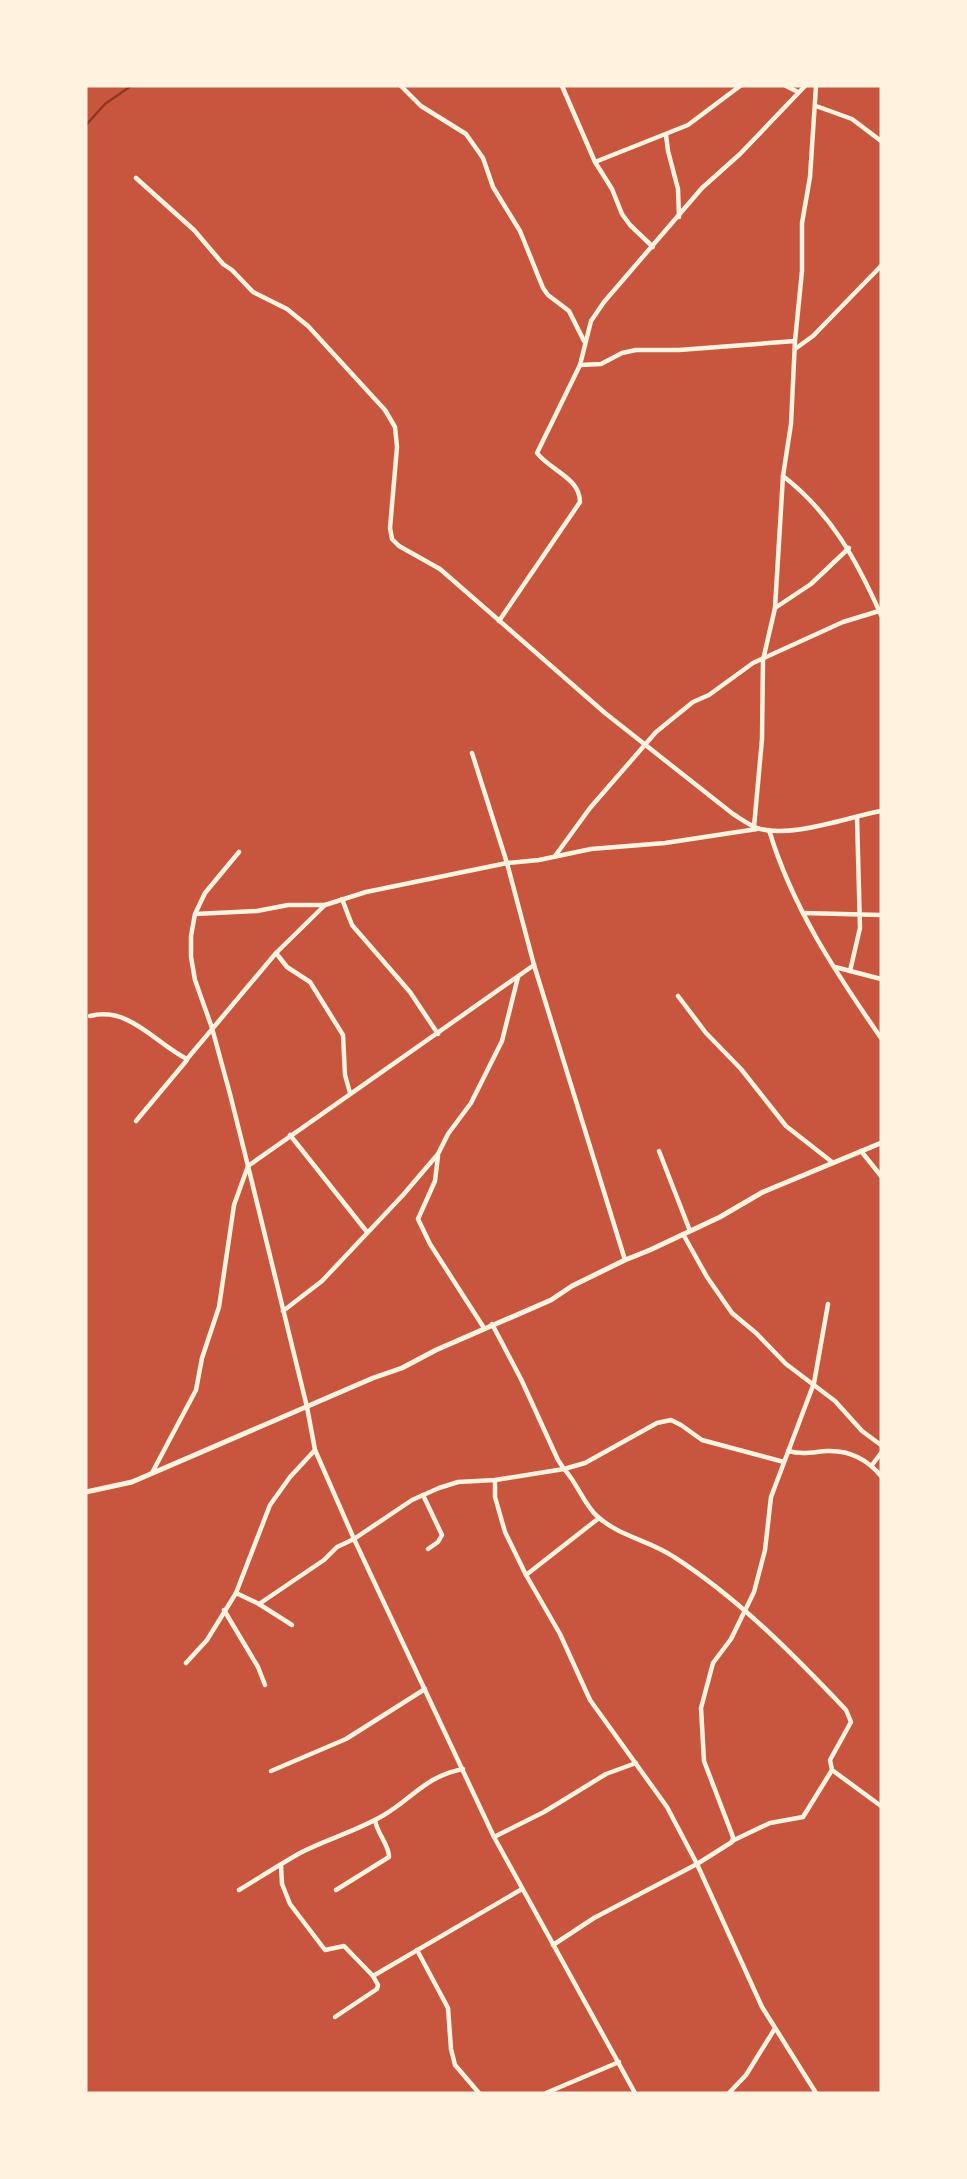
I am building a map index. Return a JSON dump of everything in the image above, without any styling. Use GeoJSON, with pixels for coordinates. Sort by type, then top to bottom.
{"type":"FeatureCollection","features":[{"type":"Feature","properties":{"kind":"street"},"geometry":{"type":"LineString","coordinates":[[401,86],[421,106],[466,134],[483,158],[493,187],[520,231],[543,288],[569,311],[584,342]]}},
{"type":"Feature","properties":{"kind":"street"},"geometry":{"type":"LineString","coordinates":[[562,86],[595,162],[612,188],[630,225],[653,247]]}},
{"type":"Feature","properties":{"kind":"street"},"geometry":{"type":"LineString","coordinates":[[595,162],[688,125],[740,86]]}},
{"type":"Feature","properties":{"kind":"street"},"geometry":{"type":"LineString","coordinates":[[786,86],[798,92]]}},
{"type":"Feature","properties":{"kind":"street"},"geometry":{"type":"LineString","coordinates":[[499,621],[580,502],[577,488],[572,482],[537,453],[580,365],[591,321],[604,302],[679,218],[702,188],[740,154],[805,86]]}},
{"type":"Feature","properties":{"kind":"street"},"geometry":{"type":"LineString","coordinates":[[757,827],[763,660],[775,608],[783,476],[791,424],[794,350],[802,271],[802,223],[810,177],[816,86]]}},
{"type":"Feature","properties":{"kind":"street"},"geometry":{"type":"LineString","coordinates":[[816,106],[852,119],[881,141]]}},
{"type":"Feature","properties":{"kind":"street"},"geometry":{"type":"LineString","coordinates":[[666,135],[667,151],[678,189],[679,218]]}},
{"type":"Feature","properties":{"kind":"street"},"geometry":{"type":"LineString","coordinates":[[136,178],[194,230],[223,264],[253,292],[287,309],[308,326],[385,410],[395,427],[397,447],[390,528],[392,539],[398,546],[440,569],[606,713],[733,814],[757,827],[769,830],[827,825],[881,811]]}},
{"type":"Feature","properties":{"kind":"street"},"geometry":{"type":"LineString","coordinates":[[794,350],[813,336],[881,266]]}},
{"type":"Feature","properties":{"kind":"street"},"geometry":{"type":"LineString","coordinates":[[580,365],[601,364],[622,353],[636,350],[679,350],[795,341]]}},
{"type":"Feature","properties":{"kind":"street"},"geometry":{"type":"LineString","coordinates":[[554,857],[590,808],[656,732],[693,702],[709,695],[734,675],[763,660],[843,622],[880,613],[849,548],[821,510],[783,476]]}},
{"type":"Feature","properties":{"kind":"street"},"geometry":{"type":"LineString","coordinates":[[775,608],[811,584],[849,548]]}},
{"type":"Feature","properties":{"kind":"street"},"geometry":{"type":"LineString","coordinates":[[472,753],[625,1259]]}},
{"type":"Feature","properties":{"kind":"street"},"geometry":{"type":"LineString","coordinates":[[850,971],[860,928],[857,817]]}},
{"type":"Feature","properties":{"kind":"street"},"geometry":{"type":"LineString","coordinates":[[195,914],[257,911],[288,905],[326,905],[342,899],[507,863],[591,849],[665,843],[757,827]]}},
{"type":"Feature","properties":{"kind":"street"},"geometry":{"type":"LineString","coordinates":[[769,830],[780,865],[802,914],[881,1038]]}},
{"type":"Feature","properties":{"kind":"street"},"geometry":{"type":"LineString","coordinates":[[239,852],[205,893],[195,914],[191,957],[195,980],[212,1028],[248,1166],[315,1450],[494,1836],[635,2093]]}},
{"type":"Feature","properties":{"kind":"street"},"geometry":{"type":"LineString","coordinates":[[342,899],[352,925],[410,992],[438,1034]]}},
{"type":"Feature","properties":{"kind":"street"},"geometry":{"type":"LineString","coordinates":[[136,1121],[276,953],[326,905]]}},
{"type":"Feature","properties":{"kind":"street"},"geometry":{"type":"LineString","coordinates":[[802,914],[881,915]]}},
{"type":"Feature","properties":{"kind":"street"},"geometry":{"type":"LineString","coordinates":[[276,953],[287,967],[310,982],[343,1035],[345,1075],[349,1093]]}},
{"type":"Feature","properties":{"kind":"street"},"geometry":{"type":"LineString","coordinates":[[153,1471],[187,1408],[200,1375],[202,1358],[219,1307],[234,1205],[248,1166],[534,965]]}},
{"type":"Feature","properties":{"kind":"street"},"geometry":{"type":"LineString","coordinates":[[834,967],[881,979]]}},
{"type":"Feature","properties":{"kind":"street"},"geometry":{"type":"LineString","coordinates":[[283,1311],[322,1282],[366,1232],[404,1195],[438,1154],[447,1134],[477,1093],[502,1041],[516,994],[518,976]]}},
{"type":"Feature","properties":{"kind":"street"},"geometry":{"type":"LineString","coordinates":[[678,996],[706,1033],[741,1069],[786,1126],[832,1162]]}},
{"type":"Feature","properties":{"kind":"street"},"geometry":{"type":"LineString","coordinates":[[90,1016],[103,1013],[120,1015],[187,1059]]}},
{"type":"Feature","properties":{"kind":"street"},"geometry":{"type":"LineString","coordinates":[[290,1135],[366,1232]]}},
{"type":"Feature","properties":{"kind":"street"},"geometry":{"type":"LineString","coordinates":[[86,1492],[132,1482],[402,1368],[492,1324],[551,1300],[625,1259],[737,1209],[763,1192],[881,1143]]}},
{"type":"Feature","properties":{"kind":"street"},"geometry":{"type":"LineString","coordinates":[[861,1150],[881,1177]]}},
{"type":"Feature","properties":{"kind":"street"},"geometry":{"type":"LineString","coordinates":[[659,1151],[687,1233],[706,1277],[732,1313],[786,1364],[835,1401],[862,1431],[881,1445]]}},
{"type":"Feature","properties":{"kind":"street"},"geometry":{"type":"LineString","coordinates":[[438,1154],[435,1181],[418,1219],[430,1244],[484,1328]]}},
{"type":"Feature","properties":{"kind":"street"},"geometry":{"type":"LineString","coordinates":[[732,1842],[733,1837],[704,1761],[701,1707],[713,1663],[731,1639],[754,1592],[765,1550],[771,1497],[814,1383],[828,1304]]}},
{"type":"Feature","properties":{"kind":"street"},"geometry":{"type":"LineString","coordinates":[[492,1324],[558,1460],[599,1518],[674,1556],[745,1612],[792,1654],[850,1716],[849,1728],[830,1760],[832,1770],[881,1806]]}},
{"type":"Feature","properties":{"kind":"street"},"geometry":{"type":"LineString","coordinates":[[259,1604],[324,1560],[337,1547],[354,1539],[412,1500],[458,1482],[495,1480],[565,1469],[585,1463],[657,1423],[671,1420],[702,1440],[784,1462]]}},
{"type":"Feature","properties":{"kind":"street"},"geometry":{"type":"LineString","coordinates":[[187,1663],[207,1640],[236,1593],[270,1505],[290,1477],[315,1450]]}},
{"type":"Feature","properties":{"kind":"street"},"geometry":{"type":"LineString","coordinates":[[788,1451],[801,1454],[830,1451],[857,1456],[872,1465],[881,1476]]}},
{"type":"Feature","properties":{"kind":"street"},"geometry":{"type":"LineString","coordinates":[[872,1465],[881,1453]]}},
{"type":"Feature","properties":{"kind":"street"},"geometry":{"type":"LineString","coordinates":[[495,1480],[495,1497],[505,1532],[560,1634],[590,1700],[667,1807],[697,1864],[774,2030],[816,2093]]}},
{"type":"Feature","properties":{"kind":"street"},"geometry":{"type":"LineString","coordinates":[[423,1495],[442,1535],[438,1542],[428,1549]]}},
{"type":"Feature","properties":{"kind":"street"},"geometry":{"type":"LineString","coordinates":[[526,1575],[599,1518]]}},
{"type":"Feature","properties":{"kind":"street"},"geometry":{"type":"LineString","coordinates":[[236,1593],[292,1625]]}},
{"type":"Feature","properties":{"kind":"street"},"geometry":{"type":"LineString","coordinates":[[224,1610],[258,1667],[265,1685]]}},
{"type":"Feature","properties":{"kind":"street"},"geometry":{"type":"LineString","coordinates":[[271,1771],[346,1740],[425,1689]]}},
{"type":"Feature","properties":{"kind":"street"},"geometry":{"type":"LineString","coordinates":[[494,1836],[544,1812],[606,1774],[636,1763]]}},
{"type":"Feature","properties":{"kind":"street"},"geometry":{"type":"LineString","coordinates":[[239,1890],[299,1853],[387,1814],[424,1784],[463,1769]]}},
{"type":"Feature","properties":{"kind":"street"},"geometry":{"type":"LineString","coordinates":[[553,1945],[594,1918],[697,1864],[732,1842],[770,1823],[803,1817],[832,1770]]}},
{"type":"Feature","properties":{"kind":"street"},"geometry":{"type":"LineString","coordinates":[[337,1890],[389,1857],[390,1852],[377,1831],[375,1820]]}},
{"type":"Feature","properties":{"kind":"street"},"geometry":{"type":"LineString","coordinates":[[281,1865],[282,1884],[290,1904],[323,1948],[327,1951],[344,1945],[378,1985],[377,1989],[335,2017]]}},
{"type":"Feature","properties":{"kind":"street"},"geometry":{"type":"LineString","coordinates":[[373,1976],[522,1889]]}},
{"type":"Feature","properties":{"kind":"street"},"geometry":{"type":"LineString","coordinates":[[417,1950],[448,2008],[455,2065],[479,2093]]}},
{"type":"Feature","properties":{"kind":"street"},"geometry":{"type":"LineString","coordinates":[[729,2093],[746,2074],[774,2030]]}},
{"type":"Feature","properties":{"kind":"street"},"geometry":{"type":"LineString","coordinates":[[546,2093],[620,2062]]}},
{"type":"Feature","properties":{"kind":"waterway"},"geometry":{"type":"LineString","coordinates":[[86,125],[105,104],[131,86]]}}]}
